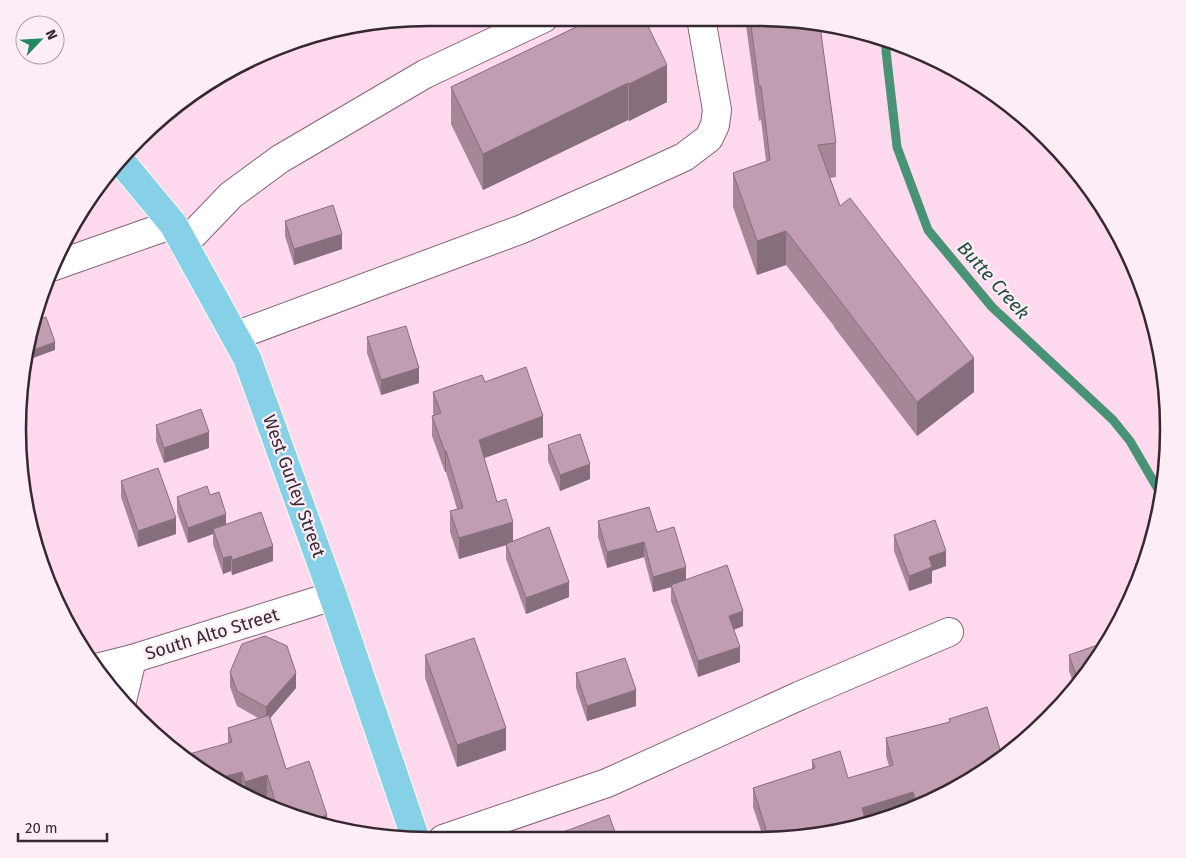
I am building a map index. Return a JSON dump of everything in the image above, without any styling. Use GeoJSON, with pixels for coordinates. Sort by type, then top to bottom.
{"type":"FeatureCollection","features":[{"type":"Feature","properties":{"kind":"main road","name":"West Gurley Street"},"geometry":{"type":"LineString","coordinates":[[124,165],[178,234],[247,358],[333,596],[413,831]]}},
{"type":"Feature","properties":{"kind":"street"},"geometry":{"type":"LineString","coordinates":[[62,264],[178,234],[280,159],[425,74],[527,26]]}},
{"type":"Feature","properties":{"kind":"street"},"geometry":{"type":"LineString","coordinates":[[235,336],[522,229],[684,157],[709,138],[715,125],[717,110],[702,26]]}},
{"type":"Feature","properties":{"kind":"street","name":"South Alto Street"},"geometry":{"type":"LineString","coordinates":[[124,693],[132,659],[333,596]]}},
{"type":"Feature","properties":{"kind":"street"},"geometry":{"type":"LineString","coordinates":[[464,832],[607,784],[799,696],[949,632]]}},
{"type":"Feature","properties":{"kind":"street"},"geometry":{"type":"LineString","coordinates":[[103,666],[132,659]]}},
{"type":"Feature","properties":{"kind":"building"},"geometry":{"type":"Polygon","coordinates":[[[578,26],[648,26],[667,65],[483,154],[451,87],[578,26]]]}},
{"type":"Feature","properties":{"kind":"building"},"geometry":{"type":"Polygon","coordinates":[[[751,26],[783,27],[821,32],[836,143],[818,145],[840,206],[850,198],[974,358],[917,402],[786,231],[757,241],[733,173],[770,160],[761,86],[759,87],[751,26]]]}},
{"type":"Feature","properties":{"kind":"building"},"geometry":{"type":"Polygon","coordinates":[[[333,205],[342,234],[294,249],[285,221],[333,205]]]}},
{"type":"Feature","properties":{"kind":"building"},"geometry":{"type":"Polygon","coordinates":[[[46,317],[55,342],[34,350],[40,325],[42,318],[46,317]]]}},
{"type":"Feature","properties":{"kind":"building"},"geometry":{"type":"Polygon","coordinates":[[[406,326],[419,368],[381,380],[367,337],[406,326]]]}},
{"type":"Feature","properties":{"kind":"building"},"geometry":{"type":"Polygon","coordinates":[[[526,367],[543,416],[479,440],[497,502],[506,499],[513,522],[459,538],[450,511],[463,508],[446,451],[432,416],[441,413],[433,392],[482,375],[485,382],[526,367]]]}},
{"type":"Feature","properties":{"kind":"building"},"geometry":{"type":"Polygon","coordinates":[[[201,409],[209,432],[164,448],[156,425],[201,409]]]}},
{"type":"Feature","properties":{"kind":"building"},"geometry":{"type":"Polygon","coordinates":[[[580,434],[590,464],[560,475],[548,445],[580,434]]]}},
{"type":"Feature","properties":{"kind":"building"},"geometry":{"type":"Polygon","coordinates":[[[158,468],[176,518],[138,531],[121,481],[158,468]]]}},
{"type":"Feature","properties":{"kind":"building"},"geometry":{"type":"Polygon","coordinates":[[[207,486],[210,495],[219,492],[226,514],[188,528],[177,497],[207,486]]]}},
{"type":"Feature","properties":{"kind":"building"},"geometry":{"type":"Polygon","coordinates":[[[649,507],[657,532],[674,527],[686,567],[653,577],[644,542],[607,552],[598,521],[649,507]]]}},
{"type":"Feature","properties":{"kind":"building"},"geometry":{"type":"Polygon","coordinates":[[[261,512],[273,546],[232,560],[231,556],[223,558],[213,529],[261,512]]]}},
{"type":"Feature","properties":{"kind":"building"},"geometry":{"type":"Polygon","coordinates":[[[935,520],[946,551],[929,557],[932,567],[909,576],[894,535],[935,520]]]}},
{"type":"Feature","properties":{"kind":"building"},"geometry":{"type":"Polygon","coordinates":[[[549,527],[569,582],[526,598],[506,544],[549,527]]]}},
{"type":"Feature","properties":{"kind":"building"},"geometry":{"type":"Polygon","coordinates":[[[727,565],[743,611],[729,616],[740,647],[698,661],[671,585],[727,565]]]}},
{"type":"Feature","properties":{"kind":"building"},"geometry":{"type":"Polygon","coordinates":[[[265,636],[287,646],[296,673],[266,707],[237,691],[230,672],[242,644],[265,636]]]}},
{"type":"Feature","properties":{"kind":"building"},"geometry":{"type":"Polygon","coordinates":[[[474,638],[506,728],[457,745],[425,655],[474,638]]]}},
{"type":"Feature","properties":{"kind":"building"},"geometry":{"type":"Polygon","coordinates":[[[1097,645],[1076,675],[1069,655],[1097,645]]]}},
{"type":"Feature","properties":{"kind":"building"},"geometry":{"type":"Polygon","coordinates":[[[625,658],[636,690],[587,706],[576,673],[625,658]]]}},
{"type":"Feature","properties":{"kind":"building"},"geometry":{"type":"Polygon","coordinates":[[[987,707],[1000,750],[958,778],[915,799],[913,792],[862,808],[865,817],[810,828],[767,832],[753,788],[815,768],[812,760],[840,751],[848,778],[893,765],[886,738],[950,722],[949,719],[987,707]]]}},
{"type":"Feature","properties":{"kind":"building"},"geometry":{"type":"Polygon","coordinates":[[[269,715],[286,769],[309,761],[327,815],[321,817],[275,801],[267,775],[245,782],[242,772],[225,776],[190,754],[232,742],[228,728],[269,715]]]}},
{"type":"Feature","properties":{"kind":"building"},"geometry":{"type":"Polygon","coordinates":[[[609,815],[615,832],[563,832],[609,815]]]}},
{"type":"Feature","properties":{"kind":"waterway","name":"Butte Creek"},"geometry":{"type":"LineString","coordinates":[[886,48],[897,147],[928,230],[992,307],[1113,420],[1130,441],[1156,485]]}}]}
